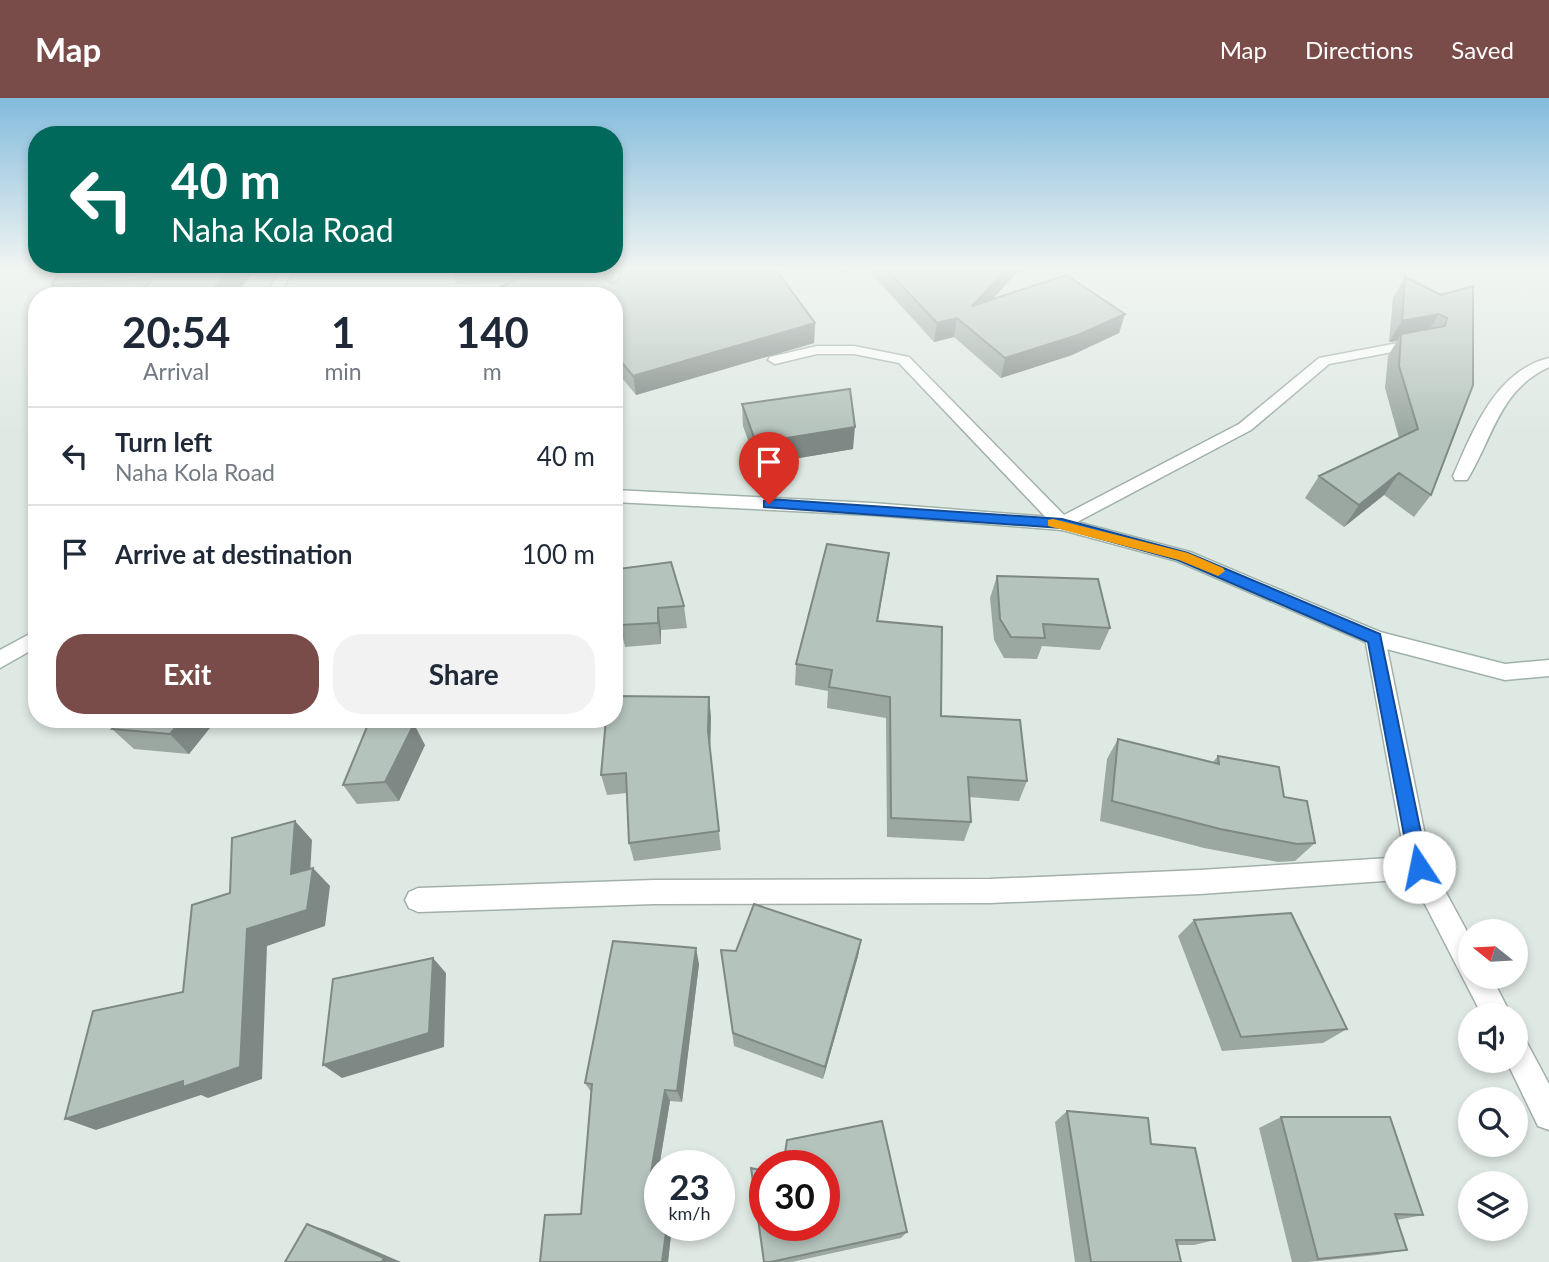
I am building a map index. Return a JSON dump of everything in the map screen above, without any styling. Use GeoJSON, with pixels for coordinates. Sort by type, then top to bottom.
{"type":"FeatureCollection","features":[{"type":"Feature","properties":{"kind":"street"},"geometry":{"type":"LineString","coordinates":[[1062,524],[1245,427],[1324,361],[1426,342]]}},
{"type":"Feature","properties":{"kind":"street"},"geometry":{"type":"LineString","coordinates":[[775,360],[817,350],[830,350],[854,351],[904,360],[1062,524]]}},
{"type":"Feature","properties":{"kind":"street"},"geometry":{"type":"LineString","coordinates":[[1461,477],[1496,402],[1535,367],[1549,362]]}},
{"type":"Feature","properties":{"kind":"street"},"geometry":{"type":"LineString","coordinates":[[623,496],[872,509],[1062,524],[1183,556],[1375,638],[1505,672],[1549,668]]}},
{"type":"Feature","properties":{"kind":"street"},"geometry":{"type":"LineString","coordinates":[[1375,638],[1419,867],[1458,941]]}},
{"type":"Feature","properties":{"kind":"street"},"geometry":{"type":"LineString","coordinates":[[0,660],[28,643]]}},
{"type":"Feature","properties":{"kind":"street"},"geometry":{"type":"LineString","coordinates":[[418,900],[654,892],[990,891],[1200,882],[1419,867]]}},
{"type":"Feature","properties":{"kind":"street"},"geometry":{"type":"LineString","coordinates":[[1527,1073],[1549,1115]]}},
{"type":"Feature","properties":{"kind":"building"},"geometry":{"type":"Polygon","coordinates":[[[623,324],[810,324],[633,376],[623,364],[623,324]]]}},
{"type":"Feature","properties":{"kind":"building"},"geometry":{"type":"Polygon","coordinates":[[[965,324],[1102,324],[1078,335],[1005,358],[965,324]]]}},
{"type":"Feature","properties":{"kind":"building"},"geometry":{"type":"Polygon","coordinates":[[[1473,324],[1473,385],[1431,495],[1399,473],[1359,505],[1319,476],[1418,429],[1399,366],[1401,334],[1473,324]]]}},
{"type":"Feature","properties":{"kind":"building"},"geometry":{"type":"Polygon","coordinates":[[[850,389],[855,427],[756,443],[742,404],[850,389]]]}},
{"type":"Feature","properties":{"kind":"building"},"geometry":{"type":"Polygon","coordinates":[[[827,544],[889,553],[877,621],[942,627],[941,716],[1020,720],[1027,781],[968,777],[971,822],[891,818],[890,697],[829,687],[832,670],[796,664],[827,544]]]}},
{"type":"Feature","properties":{"kind":"building"},"geometry":{"type":"Polygon","coordinates":[[[671,562],[684,606],[658,608],[658,623],[623,625],[623,568],[671,562]]]}},
{"type":"Feature","properties":{"kind":"building"},"geometry":{"type":"Polygon","coordinates":[[[997,576],[1098,579],[1110,628],[1043,624],[1045,638],[1011,637],[1000,619],[997,576]]]}},
{"type":"Feature","properties":{"kind":"building"},"geometry":{"type":"Polygon","coordinates":[[[623,696],[709,697],[708,731],[719,831],[629,843],[626,773],[601,775],[605,728],[623,728],[623,696]]]}},
{"type":"Feature","properties":{"kind":"building"},"geometry":{"type":"Polygon","coordinates":[[[113,728],[175,728],[170,734],[113,728]]]}},
{"type":"Feature","properties":{"kind":"building"},"geometry":{"type":"Polygon","coordinates":[[[367,728],[412,728],[385,782],[343,785],[367,728]]]}},
{"type":"Feature","properties":{"kind":"building"},"geometry":{"type":"Polygon","coordinates":[[[1118,739],[1219,764],[1218,756],[1279,767],[1284,797],[1307,801],[1315,843],[1297,844],[1220,829],[1112,801],[1118,739]]]}},
{"type":"Feature","properties":{"kind":"building"},"geometry":{"type":"Polygon","coordinates":[[[295,821],[291,874],[313,868],[307,910],[247,929],[240,1067],[183,1087],[183,1081],[65,1119],[93,1011],[183,992],[192,905],[230,893],[232,838],[295,821]]]}},
{"type":"Feature","properties":{"kind":"building"},"geometry":{"type":"Polygon","coordinates":[[[754,904],[861,940],[825,1067],[733,1033],[721,950],[736,951],[754,904]]]}},
{"type":"Feature","properties":{"kind":"building"},"geometry":{"type":"Polygon","coordinates":[[[1291,913],[1347,1029],[1241,1037],[1194,920],[1291,913]]]}},
{"type":"Feature","properties":{"kind":"building"},"geometry":{"type":"Polygon","coordinates":[[[613,941],[696,948],[677,1091],[665,1090],[655,1150],[644,1150],[644,1241],[665,1241],[662,1262],[540,1262],[545,1215],[581,1214],[592,1084],[585,1083],[613,941]]]}},
{"type":"Feature","properties":{"kind":"building"},"geometry":{"type":"Polygon","coordinates":[[[433,958],[429,1033],[323,1065],[333,979],[433,958]]]}},
{"type":"Feature","properties":{"kind":"building"},"geometry":{"type":"Polygon","coordinates":[[[1067,1111],[1148,1118],[1151,1144],[1195,1148],[1215,1240],[1176,1240],[1181,1262],[1091,1262],[1067,1111]]]}},
{"type":"Feature","properties":{"kind":"building"},"geometry":{"type":"Polygon","coordinates":[[[1281,1117],[1390,1117],[1423,1215],[1395,1214],[1407,1250],[1318,1259],[1281,1117]]]}},
{"type":"Feature","properties":{"kind":"building"},"geometry":{"type":"Polygon","coordinates":[[[882,1121],[907,1232],[764,1262],[761,1241],[840,1241],[840,1150],[785,1150],[787,1140],[882,1121]]]}},
{"type":"Feature","properties":{"kind":"building"},"geometry":{"type":"Polygon","coordinates":[[[307,1224],[384,1258],[382,1262],[285,1262],[307,1224]]]}},
{"type":"Feature","properties":{"kind":"slow traffic"},"geometry":{"type":"LineString","coordinates":[[1053,523],[1183,556],[1218,571]]}},
{"type":"Feature","properties":{"kind":"route"},"geometry":{"type":"LineString","coordinates":[[769,504],[1062,524],[1183,556],[1375,638],[1419,867]]}}]}
